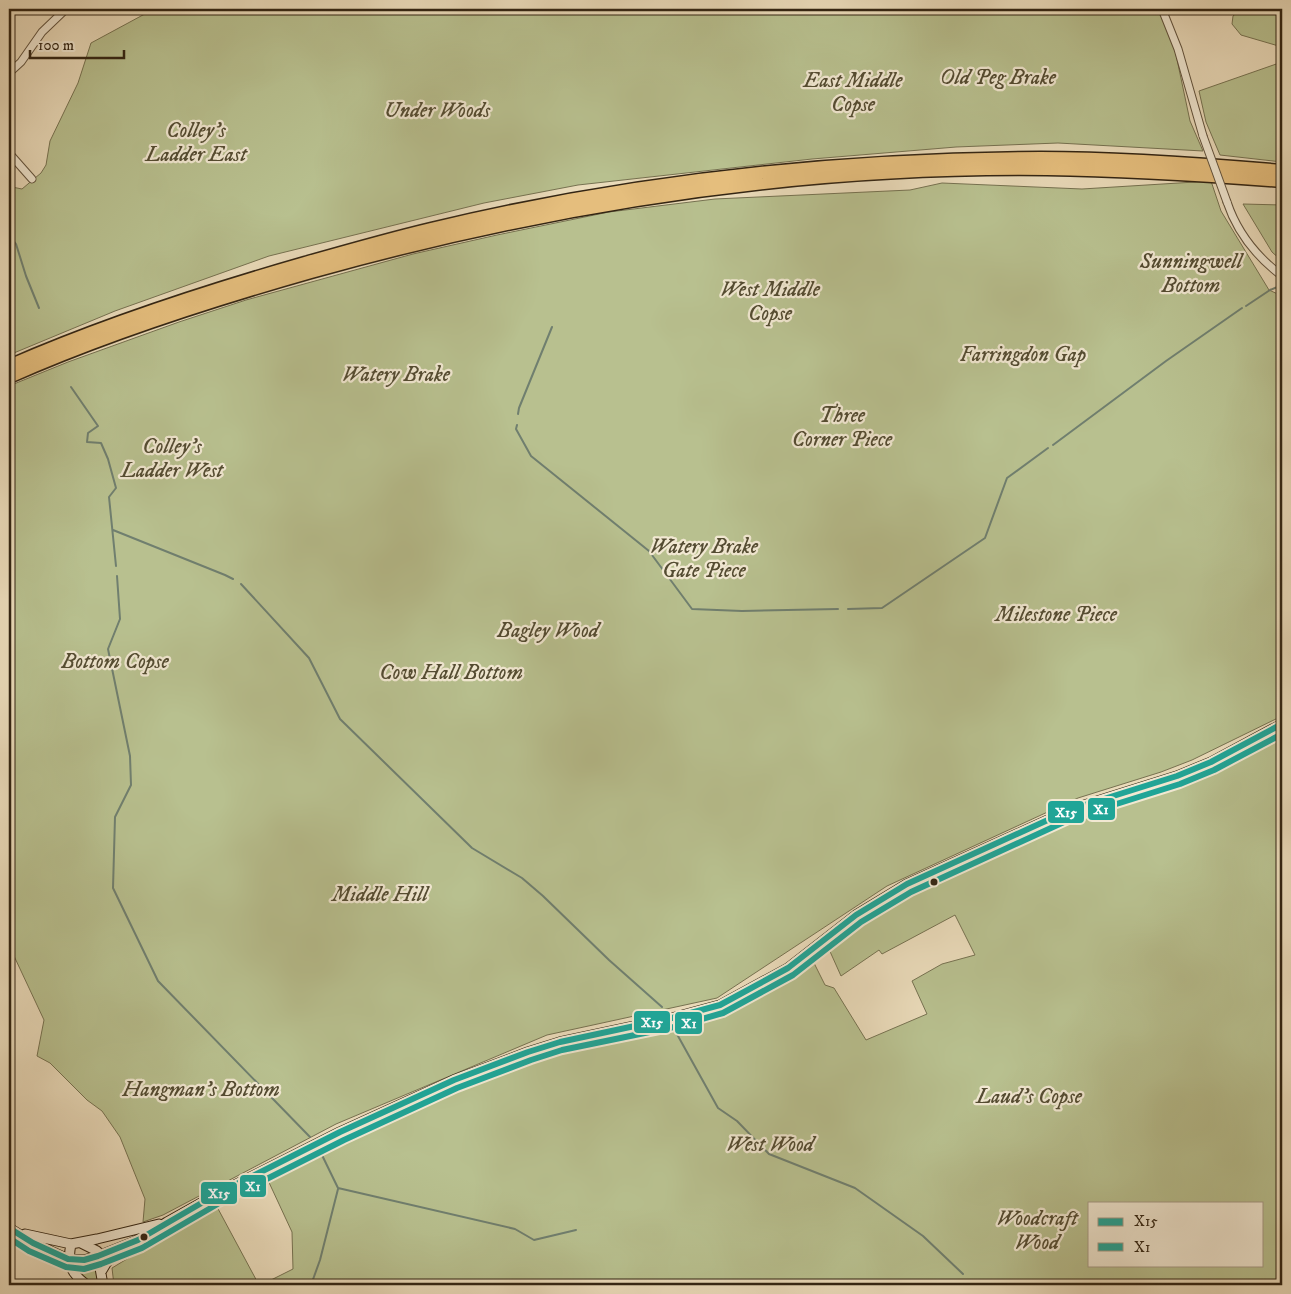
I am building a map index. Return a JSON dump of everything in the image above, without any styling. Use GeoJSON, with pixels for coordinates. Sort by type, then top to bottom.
{"type":"FeatureCollection","features":[{"type":"Feature","properties":{"kind":"highway"},"geometry":{"type":"LineString","coordinates":[[9,366],[150,311],[245,280],[382,241],[560,202],[623,192],[784,170],[966,159],[1044,158],[1169,162],[1282,171]]}},
{"type":"Feature","properties":{"kind":"highway"},"geometry":{"type":"LineString","coordinates":[[9,377],[153,321],[266,285],[437,239],[625,202],[786,181],[957,171],[1046,169],[1187,173],[1282,181]]}},
{"type":"Feature","properties":{"kind":"street"},"geometry":{"type":"LineString","coordinates":[[9,73],[21,62],[42,32],[66,9]]}},
{"type":"Feature","properties":{"kind":"street"},"geometry":{"type":"LineString","coordinates":[[1162,9],[1178,49],[1203,136],[1237,227],[1251,248],[1282,276]]}},
{"type":"Feature","properties":{"kind":"street"},"geometry":{"type":"LineString","coordinates":[[9,153],[32,179]]}},
{"type":"Feature","properties":{"kind":"street"},"geometry":{"type":"LineString","coordinates":[[101,1272],[107,1262],[167,1222],[340,1132],[454,1080],[528,1052],[560,1042],[672,1018],[720,1005],[788,968],[856,915],[907,884],[1072,809],[1177,776],[1211,762],[1282,724]]}},
{"type":"Feature","properties":{"kind":"street"},"geometry":{"type":"LineString","coordinates":[[13,1230],[71,1244],[167,1222]]}},
{"type":"Feature","properties":{"kind":"street"},"geometry":{"type":"LineString","coordinates":[[13,1230],[33,1243],[68,1259],[84,1260],[138,1240]]}},
{"type":"Feature","properties":{"kind":"street"},"geometry":{"type":"LineString","coordinates":[[81,1242],[96,1250],[103,1285]]}},
{"type":"Feature","properties":{"kind":"street"},"geometry":{"type":"LineString","coordinates":[[71,1244],[68,1259],[72,1270],[87,1285]]}},
{"type":"Feature","properties":{"kind":"green space"},"geometry":{"type":"Polygon","coordinates":[[[154,9],[1159,9],[1175,50],[1190,121],[1203,151],[1058,143],[956,147],[812,159],[578,185],[484,203],[269,256],[115,311],[9,355],[9,189],[12,187],[22,189],[41,173],[46,165],[50,141],[78,83],[91,43],[154,9]]]}},
{"type":"Feature","properties":{"kind":"green space"},"geometry":{"type":"Polygon","coordinates":[[[1241,9],[1282,9],[1282,47],[1241,35],[1232,24],[1233,16],[1241,9]]]}},
{"type":"Feature","properties":{"kind":"green space"},"geometry":{"type":"Polygon","coordinates":[[[1282,62],[1282,162],[1220,155],[1206,122],[1199,91],[1282,62]]]}},
{"type":"Feature","properties":{"kind":"green space","name":"Bagley Wood"},"geometry":{"type":"Polygon","coordinates":[[[1211,181],[1221,211],[1269,290],[1282,296],[1282,716],[1192,760],[1161,772],[1078,798],[887,886],[717,998],[547,1035],[336,1124],[163,1215],[143,1222],[145,1199],[120,1137],[102,1111],[87,1100],[50,1063],[37,1056],[44,1020],[14,956],[9,936],[9,386],[68,362],[246,300],[413,254],[609,212],[715,199],[910,190],[942,183],[1082,189],[1211,181]]]}},
{"type":"Feature","properties":{"kind":"green space"},"geometry":{"type":"Polygon","coordinates":[[[1243,204],[1282,205],[1282,261],[1272,252],[1243,204]]]}},
{"type":"Feature","properties":{"kind":"green space"},"geometry":{"type":"Polygon","coordinates":[[[1282,730],[1282,1285],[261,1285],[293,1269],[292,1232],[266,1176],[345,1138],[557,1051],[719,1014],[812,959],[825,985],[834,988],[866,1040],[927,1014],[912,981],[942,964],[975,955],[955,915],[882,954],[879,950],[841,976],[828,947],[883,904],[1006,847],[1202,773],[1282,730]]]}},
{"type":"Feature","properties":{"kind":"green space"},"geometry":{"type":"Polygon","coordinates":[[[216,1205],[259,1285],[114,1285],[112,1268],[216,1205]]]}},
{"type":"Feature","properties":{"kind":"green space"},"geometry":{"type":"Polygon","coordinates":[[[96,1262],[100,1285],[91,1285],[80,1275],[74,1265],[96,1262]]]}},
{"type":"Feature","properties":{"kind":"waterway"},"geometry":{"type":"LineString","coordinates":[[9,235],[16,244],[39,308]]}},
{"type":"Feature","properties":{"kind":"waterway"},"geometry":{"type":"LineString","coordinates":[[1246,306],[1270,290],[1282,285]]}},
{"type":"Feature","properties":{"kind":"waterway"},"geometry":{"type":"LineString","coordinates":[[1053,445],[1166,361],[1242,308]]}},
{"type":"Feature","properties":{"kind":"waterway"},"geometry":{"type":"LineString","coordinates":[[518,414],[552,327]]}},
{"type":"Feature","properties":{"kind":"waterway"},"geometry":{"type":"LineString","coordinates":[[71,387],[98,426],[88,433],[87,442],[101,443],[108,459],[116,488],[109,497],[116,566]]}},
{"type":"Feature","properties":{"kind":"waterway"},"geometry":{"type":"LineString","coordinates":[[517,425],[516,429],[531,456],[649,551],[692,609],[742,611],[838,609]]}},
{"type":"Feature","properties":{"kind":"waterway"},"geometry":{"type":"LineString","coordinates":[[848,609],[882,608],[985,538],[1007,478],[1048,448]]}},
{"type":"Feature","properties":{"kind":"waterway"},"geometry":{"type":"LineString","coordinates":[[113,530],[233,579]]}},
{"type":"Feature","properties":{"kind":"waterway"},"geometry":{"type":"LineString","coordinates":[[117,576],[120,619],[108,649],[130,756],[131,785],[115,817],[113,888],[158,981],[310,1137]]}},
{"type":"Feature","properties":{"kind":"waterway"},"geometry":{"type":"LineString","coordinates":[[241,584],[309,658],[340,719],[472,848],[522,878],[662,1007]]}},
{"type":"Feature","properties":{"kind":"waterway"},"geometry":{"type":"LineString","coordinates":[[673,1027],[718,1108],[737,1121],[769,1154],[855,1188],[923,1236],[963,1274]]}},
{"type":"Feature","properties":{"kind":"waterway"},"geometry":{"type":"LineString","coordinates":[[320,1151],[338,1188],[515,1229],[534,1240],[576,1230]]}},
{"type":"Feature","properties":{"kind":"waterway"},"geometry":{"type":"LineString","coordinates":[[311,1285],[320,1260],[338,1189]]}},
{"type":"Feature","properties":{"kind":"transit line","name":"X15"},"geometry":{"type":"LineString","coordinates":[[9,1228],[33,1243],[68,1259],[84,1260],[98,1256],[138,1240],[217,1194],[340,1132],[454,1080],[560,1042],[672,1018],[720,1005],[788,968],[856,915],[907,884],[1072,809],[1177,776],[1211,762],[1282,724]]}},
{"type":"Feature","properties":{"kind":"transit line","name":"X1"},"geometry":{"type":"LineString","coordinates":[[9,1238],[29,1251],[66,1267],[84,1269],[142,1248],[221,1202],[344,1140],[457,1088],[562,1050],[674,1027],[723,1013],[793,975],[861,922],[911,892],[1075,817],[1180,784],[1214,770],[1282,734]]}},
{"type":"Feature","properties":{"kind":"park label","name":"Old Peg Brake"},"geometry":{"type":"Point","coordinates":[998,77]}},
{"type":"Feature","properties":{"kind":"park label","name":"East Middle Copse"},"geometry":{"type":"Point","coordinates":[853,92]}},
{"type":"Feature","properties":{"kind":"park label","name":"Under Woods"},"geometry":{"type":"Point","coordinates":[437,110]}},
{"type":"Feature","properties":{"kind":"park label","name":"Colley's Ladder East"},"geometry":{"type":"Point","coordinates":[196,142]}},
{"type":"Feature","properties":{"kind":"park label","name":"Sunningwell Bottom"},"geometry":{"type":"Point","coordinates":[1191,273]}},
{"type":"Feature","properties":{"kind":"park label","name":"West Middle Copse"},"geometry":{"type":"Point","coordinates":[770,301]}},
{"type":"Feature","properties":{"kind":"park label","name":"Farringdon Gap"},"geometry":{"type":"Point","coordinates":[1023,354]}},
{"type":"Feature","properties":{"kind":"park label","name":"Watery Brake"},"geometry":{"type":"Point","coordinates":[396,374]}},
{"type":"Feature","properties":{"kind":"park label","name":"Three Corner Piece"},"geometry":{"type":"Point","coordinates":[842,427]}},
{"type":"Feature","properties":{"kind":"park label","name":"Colley's Ladder West"},"geometry":{"type":"Point","coordinates":[172,458]}},
{"type":"Feature","properties":{"kind":"park label","name":"Watery Brake Gate Piece"},"geometry":{"type":"Point","coordinates":[704,558]}},
{"type":"Feature","properties":{"kind":"park label","name":"Milestone Piece"},"geometry":{"type":"Point","coordinates":[1056,614]}},
{"type":"Feature","properties":{"kind":"park label","name":"Bottom Copse"},"geometry":{"type":"Point","coordinates":[115,661]}},
{"type":"Feature","properties":{"kind":"park label","name":"Cow Hall Bottom"},"geometry":{"type":"Point","coordinates":[451,672]}},
{"type":"Feature","properties":{"kind":"park label","name":"Middle Hill"},"geometry":{"type":"Point","coordinates":[380,894]}},
{"type":"Feature","properties":{"kind":"park label","name":"Hangman's Bottom"},"geometry":{"type":"Point","coordinates":[201,1089]}},
{"type":"Feature","properties":{"kind":"park label","name":"Laud's Copse"},"geometry":{"type":"Point","coordinates":[1029,1096]}},
{"type":"Feature","properties":{"kind":"park label","name":"West Wood"},"geometry":{"type":"Point","coordinates":[770,1144]}},
{"type":"Feature","properties":{"kind":"park label","name":"Woodcraft Wood"},"geometry":{"type":"Point","coordinates":[1037,1230]}}]}
